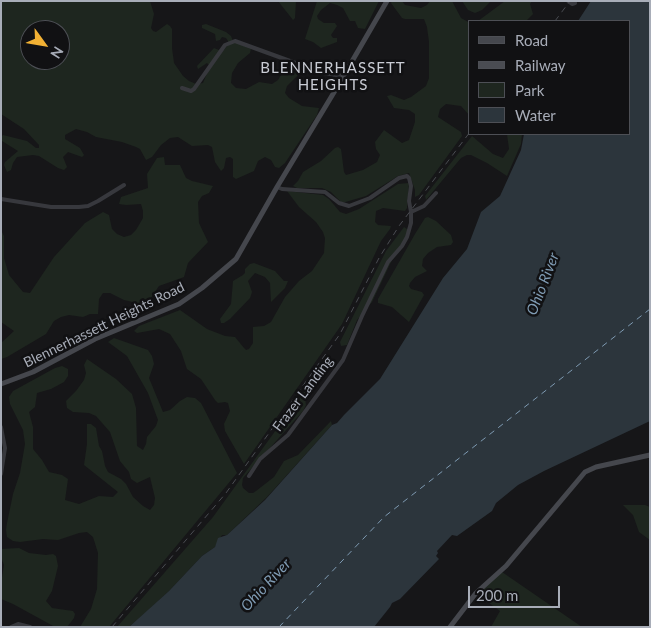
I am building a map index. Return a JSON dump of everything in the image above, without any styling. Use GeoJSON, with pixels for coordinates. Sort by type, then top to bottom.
{"type":"FeatureCollection","features":[{"type":"Feature","properties":{"kind":"street","name":"Blennerhassett Heights Road"},"geometry":{"type":"LineString","coordinates":[[1,384],[33,372],[88,342],[158,314],[190,298],[236,259],[386,1]]}},
{"type":"Feature","properties":{"kind":"street"},"geometry":{"type":"LineString","coordinates":[[568,1],[572,4],[575,3]]}},
{"type":"Feature","properties":{"kind":"street"},"geometry":{"type":"LineString","coordinates":[[182,88],[191,91],[194,89],[224,45],[235,41],[323,73],[343,76]]}},
{"type":"Feature","properties":{"kind":"street","name":"Frazer Landing"},"geometry":{"type":"LineString","coordinates":[[249,476],[260,459],[288,435],[342,360],[388,262],[402,246],[409,230],[411,212],[408,200],[411,186],[407,176],[399,178],[370,198],[349,206],[339,203],[324,192],[277,187]]}},
{"type":"Feature","properties":{"kind":"street"},"geometry":{"type":"LineString","coordinates":[[1,199],[51,207],[88,206],[124,185]]}},
{"type":"Feature","properties":{"kind":"street"},"geometry":{"type":"LineString","coordinates":[[411,212],[424,206],[436,193]]}},
{"type":"Feature","properties":{"kind":"street"},"geometry":{"type":"LineString","coordinates":[[1,427],[5,448],[1,474]]}},
{"type":"Feature","properties":{"kind":"street"},"geometry":{"type":"LineString","coordinates":[[450,627],[476,593],[506,566],[585,472],[596,467],[650,455]]}},
{"type":"Feature","properties":{"kind":"street"},"geometry":{"type":"LineString","coordinates":[[11,627],[18,624],[30,627]]}},
{"type":"Feature","properties":{"kind":"green space"},"geometry":{"type":"Polygon","coordinates":[[[1,1],[150,1],[154,14],[151,28],[156,32],[167,24],[170,26],[172,29],[174,63],[189,81],[196,84],[203,83],[210,66],[207,63],[198,69],[197,66],[214,48],[221,51],[228,44],[226,38],[222,37],[216,41],[215,34],[202,28],[202,25],[206,24],[226,32],[233,41],[251,49],[250,53],[238,63],[232,73],[231,83],[236,88],[246,89],[259,82],[272,84],[278,80],[287,65],[297,68],[299,71],[298,75],[287,86],[285,93],[289,98],[302,106],[319,108],[317,115],[285,163],[279,168],[275,167],[271,160],[265,157],[258,161],[254,171],[236,179],[233,177],[233,159],[230,157],[226,158],[224,168],[221,171],[215,162],[212,147],[208,145],[192,146],[178,137],[170,138],[161,145],[152,157],[146,160],[140,149],[136,147],[96,137],[76,129],[65,135],[65,139],[80,148],[84,155],[82,157],[68,152],[63,157],[67,167],[64,170],[39,156],[33,155],[17,157],[11,170],[7,172],[4,165],[5,162],[18,151],[2,141],[1,137],[3,135],[27,141],[36,148],[39,148],[39,145],[24,129],[1,114],[1,1]]]}},
{"type":"Feature","properties":{"kind":"green space"},"geometry":{"type":"Polygon","coordinates":[[[278,1],[296,1],[295,18],[293,20],[278,1]]]}},
{"type":"Feature","properties":{"kind":"green space"},"geometry":{"type":"Polygon","coordinates":[[[317,1],[379,1],[365,29],[358,28],[355,21],[350,21],[343,8],[337,5],[330,3],[321,10],[317,16],[318,19],[324,23],[335,23],[337,26],[331,35],[333,38],[337,38],[337,42],[321,48],[305,39],[317,1]]]}},
{"type":"Feature","properties":{"kind":"green space"},"geometry":{"type":"Polygon","coordinates":[[[392,1],[402,1],[405,5],[421,8],[430,1],[452,1],[461,18],[468,22],[468,114],[461,106],[446,104],[440,109],[438,117],[461,132],[462,136],[419,195],[415,197],[415,190],[409,173],[398,176],[366,196],[342,203],[331,192],[322,188],[297,188],[293,186],[303,172],[321,161],[335,148],[341,149],[346,175],[363,170],[377,162],[380,155],[376,149],[375,142],[384,130],[402,143],[409,140],[415,122],[415,114],[409,110],[394,108],[387,96],[391,95],[404,100],[426,86],[429,78],[429,42],[424,19],[402,18],[391,3],[392,1]]]}},
{"type":"Feature","properties":{"kind":"green space"},"geometry":{"type":"Polygon","coordinates":[[[462,1],[491,1],[482,10],[475,13],[468,10],[462,1]]]}},
{"type":"Feature","properties":{"kind":"green space"},"geometry":{"type":"Polygon","coordinates":[[[505,1],[532,1],[530,4],[533,14],[527,20],[479,20],[505,1]]]}},
{"type":"Feature","properties":{"kind":"green space"},"geometry":{"type":"Polygon","coordinates":[[[507,135],[522,135],[521,144],[507,176],[487,163],[467,155],[461,158],[426,200],[425,196],[472,136],[493,154],[503,158],[509,149],[507,135]]]}},
{"type":"Feature","properties":{"kind":"green space"},"geometry":{"type":"Polygon","coordinates":[[[164,157],[165,165],[180,165],[186,178],[213,186],[209,193],[202,196],[198,202],[199,223],[208,242],[188,263],[184,277],[159,286],[146,305],[124,300],[110,293],[103,293],[99,299],[98,314],[90,314],[83,317],[69,315],[61,317],[54,321],[46,334],[1,359],[1,343],[14,331],[1,322],[1,230],[4,236],[4,258],[9,275],[23,292],[30,293],[54,257],[85,223],[103,212],[109,215],[112,229],[117,234],[124,237],[131,235],[136,230],[143,218],[141,204],[119,204],[121,197],[148,188],[147,174],[157,158],[164,157]]]}},
{"type":"Feature","properties":{"kind":"green space"},"geometry":{"type":"Polygon","coordinates":[[[409,183],[407,208],[405,211],[383,208],[376,211],[375,222],[378,225],[391,226],[381,241],[342,324],[244,464],[225,431],[224,424],[230,411],[228,403],[218,403],[201,379],[187,369],[181,351],[170,334],[159,329],[137,333],[134,331],[139,326],[180,310],[207,329],[225,336],[235,337],[246,350],[249,349],[253,343],[253,327],[264,326],[271,322],[285,297],[299,281],[312,271],[324,253],[325,238],[323,232],[316,222],[299,207],[287,191],[323,195],[340,212],[346,214],[359,209],[398,184],[409,183]]]}},
{"type":"Feature","properties":{"kind":"green space"},"geometry":{"type":"Polygon","coordinates":[[[428,217],[436,221],[451,235],[453,242],[451,245],[437,247],[423,259],[422,266],[427,271],[415,277],[409,286],[411,289],[422,292],[424,295],[409,322],[392,307],[378,303],[378,299],[415,234],[425,218],[428,217]]]}},
{"type":"Feature","properties":{"kind":"green space"},"geometry":{"type":"Polygon","coordinates":[[[404,227],[410,231],[391,262],[372,302],[357,320],[347,345],[341,346],[340,342],[386,251],[404,227]]]}},
{"type":"Feature","properties":{"kind":"green space"},"geometry":{"type":"Polygon","coordinates":[[[254,263],[275,271],[284,281],[288,281],[285,288],[271,302],[270,283],[265,277],[255,273],[248,281],[252,292],[250,298],[230,319],[221,323],[220,319],[231,304],[233,281],[243,275],[245,269],[254,263]]]}},
{"type":"Feature","properties":{"kind":"green space"},"geometry":{"type":"Polygon","coordinates":[[[114,338],[148,350],[152,356],[154,364],[149,378],[163,412],[170,410],[187,397],[195,398],[201,403],[237,473],[109,627],[80,627],[91,609],[97,589],[98,553],[93,537],[87,532],[58,540],[43,539],[20,542],[13,541],[7,537],[7,523],[20,473],[25,444],[23,430],[10,404],[9,397],[13,391],[55,368],[62,366],[68,369],[68,376],[64,382],[51,389],[37,393],[35,407],[29,412],[33,427],[33,449],[49,472],[62,475],[68,479],[65,500],[79,504],[99,496],[113,497],[118,492],[84,465],[87,424],[91,424],[96,428],[99,446],[108,472],[121,479],[133,497],[150,510],[154,505],[155,498],[150,477],[137,483],[131,479],[129,472],[120,461],[110,432],[96,416],[89,413],[73,412],[67,408],[66,401],[84,380],[86,373],[84,365],[87,359],[116,379],[132,394],[136,408],[137,446],[143,450],[147,437],[156,426],[158,420],[148,393],[127,356],[108,342],[114,338]]]}},
{"type":"Feature","properties":{"kind":"green space"},"geometry":{"type":"Polygon","coordinates":[[[315,376],[319,377],[320,380],[314,383],[308,392],[303,411],[243,478],[243,488],[249,493],[256,491],[274,477],[284,461],[298,455],[331,421],[332,425],[267,497],[227,535],[222,535],[215,547],[202,556],[169,591],[129,627],[117,627],[213,517],[315,376]]]}},
{"type":"Feature","properties":{"kind":"green space"},"geometry":{"type":"Polygon","coordinates":[[[623,505],[645,505],[650,507],[650,540],[639,532],[633,515],[623,505]]]}},
{"type":"Feature","properties":{"kind":"green space"},"geometry":{"type":"Polygon","coordinates":[[[19,548],[29,553],[53,554],[56,556],[58,566],[52,591],[46,601],[52,608],[73,611],[75,614],[74,618],[67,627],[55,627],[1,599],[4,565],[1,549],[19,548]]]}},
{"type":"Feature","properties":{"kind":"green space"},"geometry":{"type":"Polygon","coordinates":[[[502,572],[582,627],[491,627],[500,611],[477,594],[502,572]]]}},
{"type":"Feature","properties":{"kind":"water","name":"Ohio River"},"geometry":{"type":"Polygon","coordinates":[[[591,1],[650,1],[650,421],[518,485],[496,503],[492,511],[457,536],[452,535],[437,551],[436,556],[439,559],[400,599],[392,603],[374,627],[129,627],[169,591],[202,556],[215,547],[218,538],[227,535],[265,500],[332,425],[337,423],[380,379],[443,278],[467,249],[481,212],[500,196],[521,150],[524,135],[631,135],[631,20],[579,20],[591,1]]]}},
{"type":"Feature","properties":{"kind":"ferry route"},"geometry":{"type":"LineString","coordinates":[[279,627],[384,517],[650,309]]}},
{"type":"Feature","properties":{"kind":"railway"},"geometry":{"type":"LineString","coordinates":[[556,20],[570,1]]}},
{"type":"Feature","properties":{"kind":"railway"},"geometry":{"type":"LineString","coordinates":[[112,627],[226,493],[340,334],[379,258],[399,226],[468,135]]}},
{"type":"Feature","properties":{"kind":"district","name":"BLENNERHASSETT HEIGHTS"},"geometry":{"type":"Point","coordinates":[333,76]}}]}
